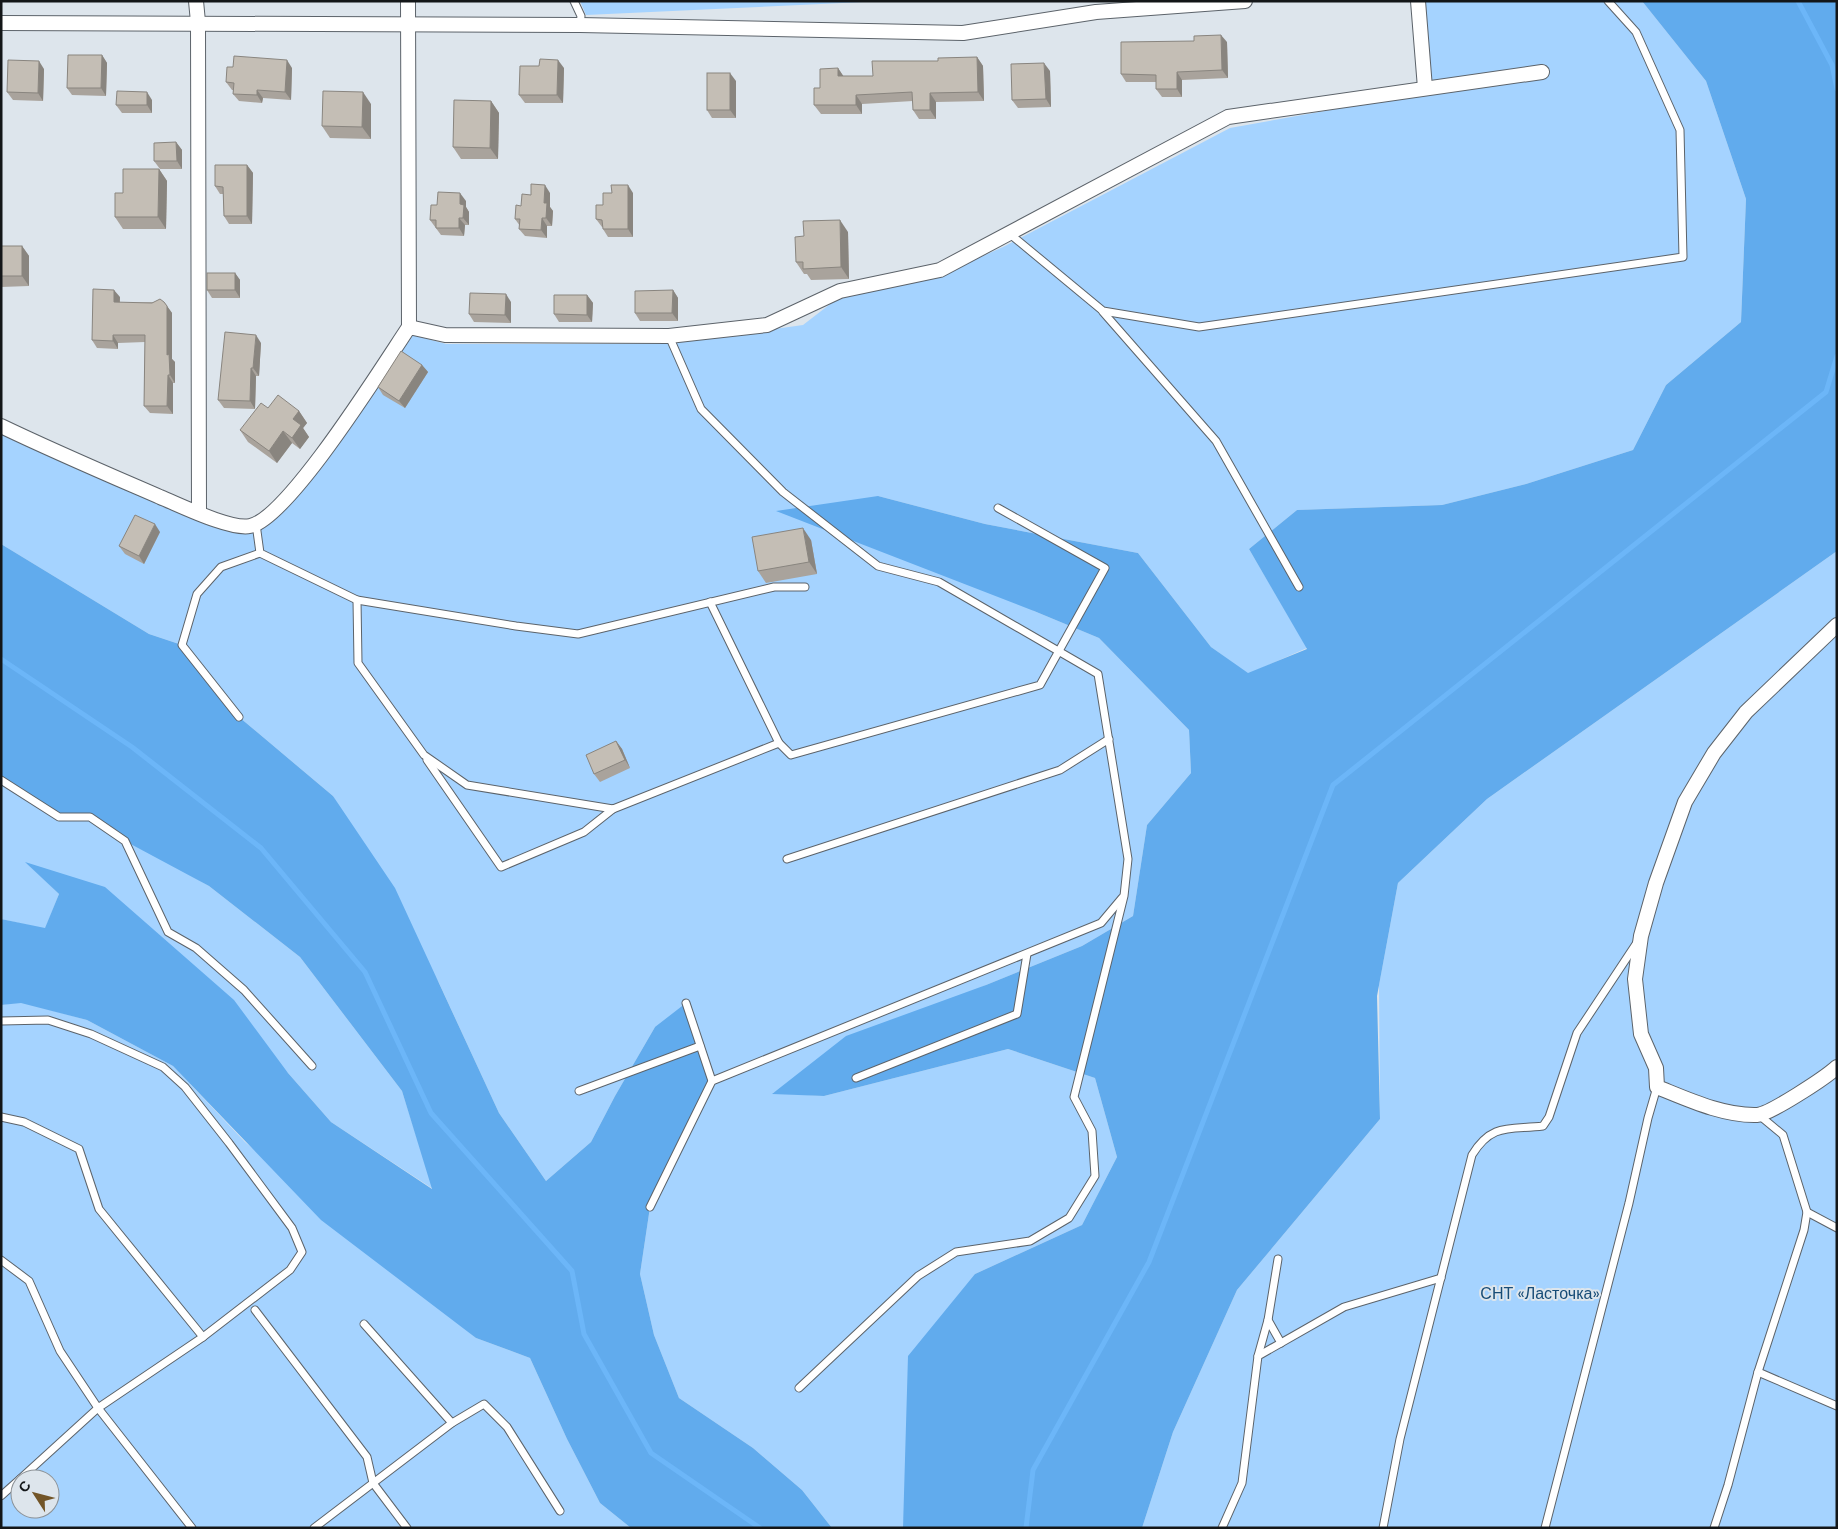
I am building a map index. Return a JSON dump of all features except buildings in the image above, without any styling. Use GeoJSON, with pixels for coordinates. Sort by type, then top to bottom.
{"type":"FeatureCollection","features":[{"type":"Feature","properties":{"kind":"street"},"geometry":{"type":"LineString","coordinates":[[196,1],[198,22],[200,513]]}},
{"type":"Feature","properties":{"kind":"street"},"geometry":{"type":"LineString","coordinates":[[1,426],[52,450],[200,513],[228,523],[249,527],[264,519],[313,469],[409,327],[408,1]]}},
{"type":"Feature","properties":{"kind":"street"},"geometry":{"type":"LineString","coordinates":[[1,23],[198,22],[580,25],[963,33],[1096,12],[1245,1]]}},
{"type":"Feature","properties":{"kind":"street"},"geometry":{"type":"LineString","coordinates":[[1418,1],[1425,88]]}},
{"type":"Feature","properties":{"kind":"street"},"geometry":{"type":"LineString","coordinates":[[409,327],[445,335],[669,336],[768,325],[840,291],[940,270],[1228,117],[1542,72]]}},
{"type":"Feature","properties":{"kind":"street"},"geometry":{"type":"LineString","coordinates":[[1837,625],[1746,712],[1714,753],[1685,802],[1656,883],[1641,936],[1635,979],[1641,1034],[1656,1068],[1657,1087],[1712,1109],[1759,1115],[1822,1081],[1837,1067]]}},
{"type":"Feature","properties":{"kind":"lane"},"geometry":{"type":"LineString","coordinates":[[574,1],[580,16],[580,25]]}},
{"type":"Feature","properties":{"kind":"lane"},"geometry":{"type":"LineString","coordinates":[[1103,311],[1199,327],[1683,257],[1680,130],[1636,32],[1608,1]]}},
{"type":"Feature","properties":{"kind":"lane"},"geometry":{"type":"LineString","coordinates":[[1010,234],[1103,311],[1216,441],[1299,587]]}},
{"type":"Feature","properties":{"kind":"lane"},"geometry":{"type":"LineString","coordinates":[[669,336],[701,409],[783,492],[878,566],[939,582],[1098,674],[1128,859],[1124,896],[1074,1097],[1092,1131],[1095,1176],[1069,1218],[1030,1241],[956,1252],[918,1276],[799,1388]]}},
{"type":"Feature","properties":{"kind":"lane"},"geometry":{"type":"LineString","coordinates":[[710,602],[779,744],[791,755],[1040,685],[1057,650],[1105,568],[998,508]]}},
{"type":"Feature","properties":{"kind":"lane"},"geometry":{"type":"LineString","coordinates":[[256,524],[260,553]]}},
{"type":"Feature","properties":{"kind":"lane"},"geometry":{"type":"LineString","coordinates":[[239,717],[182,645],[197,594],[221,568],[260,553],[357,600],[516,626],[578,634],[774,586],[805,587]]}},
{"type":"Feature","properties":{"kind":"lane"},"geometry":{"type":"LineString","coordinates":[[357,600],[358,663],[501,867],[584,832],[613,808],[779,744]]}},
{"type":"Feature","properties":{"kind":"lane"},"geometry":{"type":"LineString","coordinates":[[787,859],[1060,770],[1108,739]]}},
{"type":"Feature","properties":{"kind":"lane"},"geometry":{"type":"LineString","coordinates":[[424,755],[467,784],[613,808]]}},
{"type":"Feature","properties":{"kind":"lane"},"geometry":{"type":"LineString","coordinates":[[1,780],[59,817],[90,817],[125,841],[168,932],[196,948],[244,990],[312,1066]]}},
{"type":"Feature","properties":{"kind":"lane"},"geometry":{"type":"LineString","coordinates":[[650,1207],[712,1081],[1101,923],[1124,896]]}},
{"type":"Feature","properties":{"kind":"lane"},"geometry":{"type":"LineString","coordinates":[[1383,1528],[1400,1438],[1472,1155],[1480,1142],[1492,1133],[1507,1127],[1543,1126],[1549,1117],[1577,1033],[1641,936]]}},
{"type":"Feature","properties":{"kind":"lane"},"geometry":{"type":"LineString","coordinates":[[856,1078],[1017,1014],[1027,954]]}},
{"type":"Feature","properties":{"kind":"lane"},"geometry":{"type":"LineString","coordinates":[[686,1003],[712,1081]]}},
{"type":"Feature","properties":{"kind":"lane"},"geometry":{"type":"LineString","coordinates":[[1,1022],[48,1020],[91,1034],[163,1068],[185,1087],[292,1228],[302,1252],[290,1270],[203,1337],[98,1408],[31,1469]]}},
{"type":"Feature","properties":{"kind":"lane"},"geometry":{"type":"LineString","coordinates":[[578,1091],[700,1046]]}},
{"type":"Feature","properties":{"kind":"lane"},"geometry":{"type":"LineString","coordinates":[[1545,1528],[1629,1204],[1648,1118],[1657,1087]]}},
{"type":"Feature","properties":{"kind":"lane"},"geometry":{"type":"LineString","coordinates":[[1714,1528],[1728,1485],[1758,1372],[1804,1230],[1808,1212],[1801,1185],[1783,1135],[1759,1115]]}},
{"type":"Feature","properties":{"kind":"lane"},"geometry":{"type":"LineString","coordinates":[[1,1117],[24,1122],[79,1149],[99,1209],[203,1337]]}},
{"type":"Feature","properties":{"kind":"lane"},"geometry":{"type":"LineString","coordinates":[[1808,1212],[1837,1228]]}},
{"type":"Feature","properties":{"kind":"lane"},"geometry":{"type":"LineString","coordinates":[[1222,1528],[1242,1484],[1258,1356],[1268,1320],[1278,1259]]}},
{"type":"Feature","properties":{"kind":"lane"},"geometry":{"type":"LineString","coordinates":[[1,1260],[29,1281],[60,1351],[98,1408],[192,1528]]}},
{"type":"Feature","properties":{"kind":"lane"},"geometry":{"type":"LineString","coordinates":[[1258,1356],[1344,1307],[1440,1278]]}},
{"type":"Feature","properties":{"kind":"lane"},"geometry":{"type":"LineString","coordinates":[[255,1310],[367,1457],[373,1483],[407,1528]]}},
{"type":"Feature","properties":{"kind":"lane"},"geometry":{"type":"LineString","coordinates":[[1268,1320],[1281,1343]]}},
{"type":"Feature","properties":{"kind":"lane"},"geometry":{"type":"LineString","coordinates":[[364,1324],[452,1423]]}},
{"type":"Feature","properties":{"kind":"lane"},"geometry":{"type":"LineString","coordinates":[[1758,1372],[1837,1406]]}},
{"type":"Feature","properties":{"kind":"lane"},"geometry":{"type":"LineString","coordinates":[[314,1528],[452,1423],[484,1404],[506,1427],[560,1510]]}},
{"type":"Feature","properties":{"kind":"green space"},"geometry":{"type":"Polygon","coordinates":[[[580,1],[885,1],[586,15],[580,1]]]}},
{"type":"Feature","properties":{"kind":"green space"},"geometry":{"type":"Polygon","coordinates":[[[1422,1],[1642,1],[1706,81],[1746,199],[1741,322],[1666,385],[1633,450],[1526,484],[1442,505],[1297,510],[1249,549],[1307,648],[1248,674],[1211,647],[1138,553],[985,524],[878,496],[1034,611],[1099,638],[1189,730],[1191,773],[1147,825],[1133,916],[1082,946],[986,985],[773,1093],[824,1096],[1008,1049],[1095,1078],[1117,1157],[1082,1225],[975,1274],[905,1507],[903,1528],[832,1528],[802,1490],[753,1448],[679,1398],[654,1335],[640,1274],[650,1207],[655,1027],[591,1142],[546,1181],[499,1113],[439,983],[333,796],[239,717],[182,645],[149,634],[1,544],[1,432],[47,455],[234,533],[264,525],[317,472],[413,335],[446,344],[666,344],[803,325],[838,298],[943,274],[1003,247],[1230,128],[1432,92],[1422,1]]]}},
{"type":"Feature","properties":{"kind":"green space","name":"СНТ «Ласточка»"},"geometry":{"type":"Polygon","coordinates":[[[1837,551],[1837,1528],[1142,1528],[1173,1432],[1237,1290],[1380,1119],[1379,985],[1398,883],[1487,799],[1837,551]]]}},
{"type":"Feature","properties":{"kind":"green space"},"geometry":{"type":"Polygon","coordinates":[[[1,780],[90,817],[209,886],[300,957],[402,1091],[433,1189],[331,1122],[288,1073],[26,862],[59,894],[45,929],[1,919],[1,780]]]}},
{"type":"Feature","properties":{"kind":"green space"},"geometry":{"type":"Polygon","coordinates":[[[21,1002],[87,1020],[173,1066],[245,1142],[476,1338],[530,1358],[567,1439],[600,1503],[631,1528],[1,1528],[1,1005],[21,1002]]]}},
{"type":"Feature","properties":{"kind":"shaded area"},"geometry":{"type":"Polygon","coordinates":[[[1642,1],[1837,1],[1837,551],[1487,799],[1398,883],[1377,996],[1380,1119],[1237,1290],[1173,1432],[1142,1528],[903,1528],[908,1356],[975,1274],[1082,1225],[1117,1157],[1095,1078],[1008,1049],[824,1096],[772,1094],[846,1036],[986,985],[1082,946],[1133,916],[1147,825],[1191,773],[1189,730],[1099,638],[776,511],[878,496],[985,524],[1138,553],[1211,647],[1248,673],[1307,649],[1249,549],[1297,510],[1442,505],[1526,484],[1633,450],[1666,385],[1741,322],[1746,199],[1706,81],[1642,1]]]}},
{"type":"Feature","properties":{"kind":"shaded area"},"geometry":{"type":"Polygon","coordinates":[[[1,544],[149,634],[182,645],[239,717],[333,796],[395,888],[499,1113],[546,1181],[591,1142],[655,1027],[686,1003],[712,1081],[650,1207],[640,1274],[654,1335],[679,1398],[753,1448],[802,1490],[832,1528],[631,1528],[600,1503],[567,1439],[530,1358],[476,1338],[321,1220],[173,1066],[87,1020],[21,1003],[1,1005],[1,919],[45,928],[59,894],[25,862],[105,887],[234,1000],[288,1073],[331,1122],[432,1189],[402,1091],[300,957],[209,886],[125,841],[90,817],[59,817],[1,780],[1,544]]]}},
{"type":"Feature","properties":{"kind":"waterway"},"geometry":{"type":"LineString","coordinates":[[1798,1],[1832,65],[1837,89]]}},
{"type":"Feature","properties":{"kind":"waterway"},"geometry":{"type":"LineString","coordinates":[[1026,1528],[1033,1470],[1149,1262],[1333,785],[1826,392],[1837,356]]}},
{"type":"Feature","properties":{"kind":"waterway"},"geometry":{"type":"LineString","coordinates":[[1,659],[132,747],[261,848],[365,972],[431,1113],[572,1271],[584,1334],[651,1453],[760,1528]]}}]}
